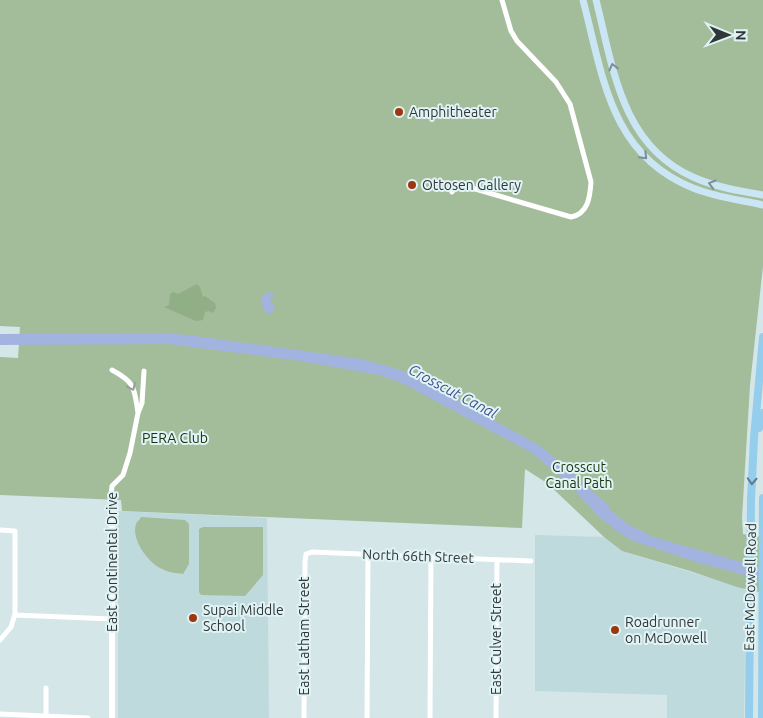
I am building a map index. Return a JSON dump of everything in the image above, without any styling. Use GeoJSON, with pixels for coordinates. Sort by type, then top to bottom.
{"type":"FeatureCollection","features":[{"type":"Feature","properties":{"kind":"main road"},"geometry":{"type":"LineString","coordinates":[[583,0],[612,106],[621,126],[639,151],[662,171],[692,188],[763,205]]}},
{"type":"Feature","properties":{"kind":"main road"},"geometry":{"type":"LineString","coordinates":[[596,0],[621,97],[631,120],[643,138],[682,172],[692,177],[712,184],[763,196]]}},
{"type":"Feature","properties":{"kind":"main road","name":"East McDowell Road"},"geometry":{"type":"LineString","coordinates":[[749,718],[753,450],[763,339]]}},
{"type":"Feature","properties":{"kind":"main road"},"geometry":{"type":"LineString","coordinates":[[753,450],[763,413]]}},
{"type":"Feature","properties":{"kind":"main road","name":"East McDowell Road"},"geometry":{"type":"LineString","coordinates":[[762,718],[763,498]]}},
{"type":"Feature","properties":{"kind":"street"},"geometry":{"type":"LineString","coordinates":[[452,192],[457,186],[471,188],[565,216],[575,217],[581,214],[586,205],[591,182],[570,104],[556,82],[517,41],[511,31],[502,0]]}},
{"type":"Feature","properties":{"kind":"street","name":"East Continental Drive"},"geometry":{"type":"LineString","coordinates":[[112,370],[126,377],[132,384],[138,413]]}},
{"type":"Feature","properties":{"kind":"street","name":"East Continental Drive"},"geometry":{"type":"LineString","coordinates":[[112,718],[111,496],[112,486],[123,475],[126,465],[142,403],[144,371]]}},
{"type":"Feature","properties":{"kind":"street"},"geometry":{"type":"LineString","coordinates":[[0,530],[15,530],[14,615],[8,631],[0,640]]}},
{"type":"Feature","properties":{"kind":"street","name":"North 66th Street"},"geometry":{"type":"LineString","coordinates":[[306,554],[312,552],[531,561]]}},
{"type":"Feature","properties":{"kind":"street","name":"East Latham Street"},"geometry":{"type":"LineString","coordinates":[[304,718],[306,554]]}},
{"type":"Feature","properties":{"kind":"street"},"geometry":{"type":"LineString","coordinates":[[367,718],[368,554]]}},
{"type":"Feature","properties":{"kind":"street"},"geometry":{"type":"LineString","coordinates":[[430,718],[431,557]]}},
{"type":"Feature","properties":{"kind":"street","name":"East Culver Street"},"geometry":{"type":"LineString","coordinates":[[496,718],[497,560]]}},
{"type":"Feature","properties":{"kind":"street"},"geometry":{"type":"LineString","coordinates":[[14,615],[112,619]]}},
{"type":"Feature","properties":{"kind":"street"},"geometry":{"type":"LineString","coordinates":[[46,688],[46,716]]}},
{"type":"Feature","properties":{"kind":"street"},"geometry":{"type":"LineString","coordinates":[[0,714],[88,718]]}},
{"type":"Feature","properties":{"kind":"shaded area","name":"Supai Middle School"},"geometry":{"type":"Polygon","coordinates":[[[118,511],[267,518],[269,718],[118,718],[118,511]]]}},
{"type":"Feature","properties":{"kind":"shaded area"},"geometry":{"type":"Polygon","coordinates":[[[535,535],[604,537],[622,551],[746,589],[744,718],[667,718],[667,695],[535,691],[535,535]]]}},
{"type":"Feature","properties":{"kind":"green space"},"geometry":{"type":"Polygon","coordinates":[[[0,0],[763,0],[763,266],[750,385],[742,518],[743,534],[763,537],[763,593],[737,587],[622,551],[604,537],[547,483],[525,469],[522,528],[122,511],[121,500],[0,495],[0,357],[18,358],[20,327],[0,326],[0,0]]]}},
{"type":"Feature","properties":{"kind":"green space"},"geometry":{"type":"Polygon","coordinates":[[[197,284],[203,297],[205,296],[215,303],[216,308],[213,313],[205,312],[203,320],[196,321],[164,307],[169,305],[170,294],[173,292],[178,294],[197,284]]]}},
{"type":"Feature","properties":{"kind":"green space"},"geometry":{"type":"Polygon","coordinates":[[[141,517],[185,520],[189,524],[189,564],[183,574],[171,572],[155,565],[145,555],[138,543],[135,530],[136,523],[141,517]]]}},
{"type":"Feature","properties":{"kind":"green space"},"geometry":{"type":"Polygon","coordinates":[[[203,527],[263,527],[263,575],[245,596],[201,595],[199,592],[199,529],[203,527]]]}},
{"type":"Feature","properties":{"kind":"water"},"geometry":{"type":"Polygon","coordinates":[[[269,292],[275,294],[270,299],[275,308],[271,314],[265,312],[261,303],[262,296],[269,292]]]}},
{"type":"Feature","properties":{"kind":"water"},"geometry":{"type":"Polygon","coordinates":[[[160,333],[188,335],[362,359],[409,373],[542,447],[626,523],[653,537],[763,568],[763,580],[699,563],[633,541],[597,515],[569,484],[532,453],[404,384],[380,375],[300,361],[169,344],[0,345],[0,334],[160,333]]]}},
{"type":"Feature","properties":{"kind":"place","name":"Amphitheater"},"geometry":{"type":"Point","coordinates":[399,112]}},
{"type":"Feature","properties":{"kind":"place","name":"Ottosen Gallery"},"geometry":{"type":"Point","coordinates":[412,185]}},
{"type":"Feature","properties":{"kind":"place","name":"Supai Middle School"},"geometry":{"type":"Point","coordinates":[193,618]}},
{"type":"Feature","properties":{"kind":"place","name":"Roadrunner on McDowell"},"geometry":{"type":"Point","coordinates":[615,630]}},
{"type":"Feature","properties":{"kind":"water label","name":"Crosscut Canal"},"geometry":{"type":"Point","coordinates":[453,391]}},
{"type":"Feature","properties":{"kind":"park label","name":"PERA Club"},"geometry":{"type":"Point","coordinates":[175,438]}},
{"type":"Feature","properties":{"kind":"park label","name":"Crosscut Canal Path"},"geometry":{"type":"Point","coordinates":[579,476]}}]}
